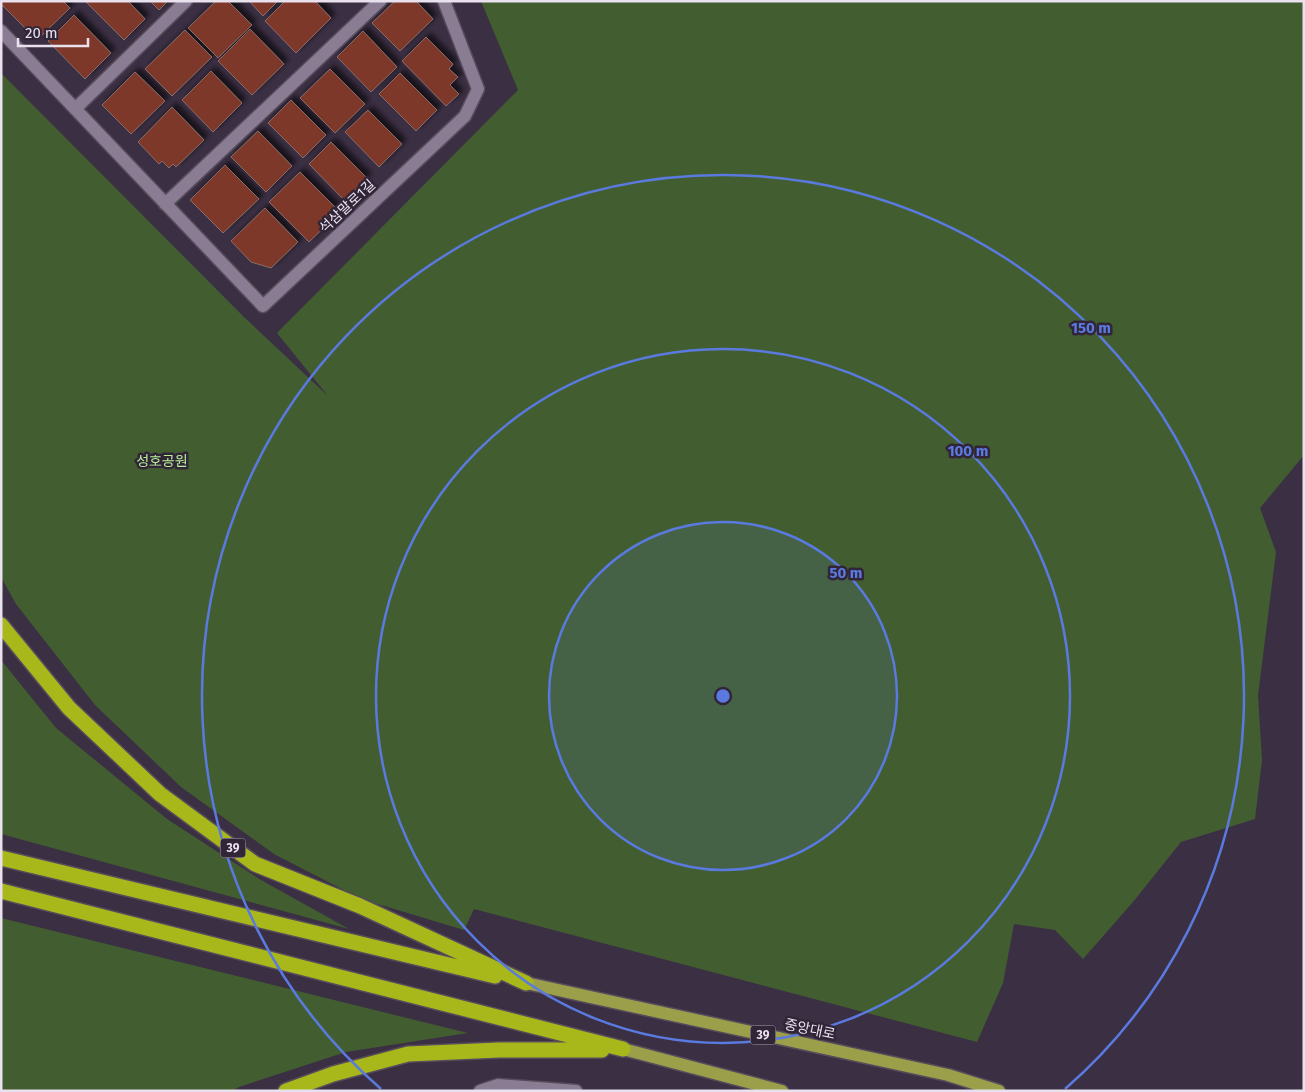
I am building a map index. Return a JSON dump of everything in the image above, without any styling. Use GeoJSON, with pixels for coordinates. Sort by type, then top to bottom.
{"type":"FeatureCollection","features":[{"type":"Feature","properties":{"kind":"highway","name":"39"},"geometry":{"type":"LineString","coordinates":[[1,625],[69,708],[160,794],[255,864],[360,906],[526,983]]}},
{"type":"Feature","properties":{"kind":"highway"},"geometry":{"type":"LineString","coordinates":[[1,858],[526,983]]}},
{"type":"Feature","properties":{"kind":"highway"},"geometry":{"type":"LineString","coordinates":[[1,891],[624,1049]]}},
{"type":"Feature","properties":{"kind":"highway"},"geometry":{"type":"LineString","coordinates":[[286,1091],[333,1074],[408,1054],[499,1050],[624,1049]]}},
{"type":"Feature","properties":{"kind":"main road","name":"중앙대로"},"geometry":{"type":"LineString","coordinates":[[526,983],[948,1075],[998,1091]]}},
{"type":"Feature","properties":{"kind":"main road"},"geometry":{"type":"LineString","coordinates":[[624,1049],[782,1091]]}},
{"type":"Feature","properties":{"kind":"street"},"geometry":{"type":"LineString","coordinates":[[75,109],[186,1]]}},
{"type":"Feature","properties":{"kind":"street"},"geometry":{"type":"LineString","coordinates":[[165,204],[380,1]]}},
{"type":"Feature","properties":{"kind":"street","name":"석삼말로1길"},"geometry":{"type":"LineString","coordinates":[[1,31],[263,306],[465,116],[478,89],[444,1]]}},
{"type":"Feature","properties":{"kind":"street"},"geometry":{"type":"LineString","coordinates":[[480,1091],[498,1085],[576,1091]]}},
{"type":"Feature","properties":{"kind":"green space","name":"성호공원"},"geometry":{"type":"Polygon","coordinates":[[[481,1],[1304,1],[1304,455],[1260,508],[1276,552],[1258,695],[1262,760],[1255,819],[1181,842],[1133,902],[1083,959],[1055,930],[1014,924],[1003,983],[977,1042],[474,909],[464,930],[361,899],[274,854],[181,787],[95,705],[16,604],[1,577],[1,73],[244,317],[328,396],[277,333],[518,90],[481,1]]]}},
{"type":"Feature","properties":{"kind":"green space"},"geometry":{"type":"Polygon","coordinates":[[[1,660],[56,728],[167,819],[261,880],[349,929],[1,834],[1,660]]]}},
{"type":"Feature","properties":{"kind":"green space"},"geometry":{"type":"Polygon","coordinates":[[[1,918],[468,1033],[346,1052],[239,1087],[233,1091],[1,1091],[1,918]]]}},
{"type":"Feature","properties":{"kind":"building"},"geometry":{"type":"Polygon","coordinates":[[[3,1],[63,1],[70,8],[37,40],[1,4],[3,1]]]}},
{"type":"Feature","properties":{"kind":"building"},"geometry":{"type":"Polygon","coordinates":[[[85,1],[128,1],[145,19],[124,40],[85,1]]]}},
{"type":"Feature","properties":{"kind":"building"},"geometry":{"type":"Polygon","coordinates":[[[150,1],[168,1],[159,10],[150,1]]]}},
{"type":"Feature","properties":{"kind":"building"},"geometry":{"type":"Polygon","coordinates":[[[216,1],[228,1],[252,25],[218,58],[188,28],[216,1]]]}},
{"type":"Feature","properties":{"kind":"building"},"geometry":{"type":"Polygon","coordinates":[[[249,1],[278,1],[263,16],[249,1]]]}},
{"type":"Feature","properties":{"kind":"building"},"geometry":{"type":"Polygon","coordinates":[[[285,1],[315,1],[331,18],[296,53],[265,21],[285,1]]]}},
{"type":"Feature","properties":{"kind":"building"},"geometry":{"type":"Polygon","coordinates":[[[395,1],[416,1],[433,19],[400,51],[372,23],[395,1]]]}},
{"type":"Feature","properties":{"kind":"building"},"geometry":{"type":"Polygon","coordinates":[[[74,15],[111,53],[85,79],[48,41],[74,15]]]}},
{"type":"Feature","properties":{"kind":"building"},"geometry":{"type":"Polygon","coordinates":[[[250,29],[284,64],[252,95],[218,61],[250,29]]]}},
{"type":"Feature","properties":{"kind":"building"},"geometry":{"type":"Polygon","coordinates":[[[185,30],[212,57],[172,96],[145,69],[185,30]]]}},
{"type":"Feature","properties":{"kind":"building"},"geometry":{"type":"Polygon","coordinates":[[[363,31],[397,67],[371,92],[337,57],[363,31]]]}},
{"type":"Feature","properties":{"kind":"building"},"geometry":{"type":"Polygon","coordinates":[[[426,37],[453,64],[449,69],[458,77],[450,85],[459,94],[446,106],[402,61],[426,37]]]}},
{"type":"Feature","properties":{"kind":"building"},"geometry":{"type":"Polygon","coordinates":[[[330,69],[365,104],[335,133],[300,98],[330,69]]]}},
{"type":"Feature","properties":{"kind":"building"},"geometry":{"type":"Polygon","coordinates":[[[211,71],[242,103],[213,132],[182,100],[211,71]]]}},
{"type":"Feature","properties":{"kind":"building"},"geometry":{"type":"Polygon","coordinates":[[[135,72],[165,101],[131,134],[102,105],[135,72]]]}},
{"type":"Feature","properties":{"kind":"building"},"geometry":{"type":"Polygon","coordinates":[[[400,73],[437,110],[416,131],[379,94],[400,73]]]}},
{"type":"Feature","properties":{"kind":"building"},"geometry":{"type":"Polygon","coordinates":[[[291,100],[326,135],[303,158],[268,123],[291,100]]]}},
{"type":"Feature","properties":{"kind":"building"},"geometry":{"type":"Polygon","coordinates":[[[172,107],[204,140],[176,167],[173,164],[169,168],[162,161],[159,164],[138,142],[172,107]]]}},
{"type":"Feature","properties":{"kind":"building"},"geometry":{"type":"Polygon","coordinates":[[[368,110],[402,144],[379,167],[345,132],[368,110]]]}},
{"type":"Feature","properties":{"kind":"building"},"geometry":{"type":"Polygon","coordinates":[[[258,131],[292,166],[266,192],[231,157],[258,131]]]}},
{"type":"Feature","properties":{"kind":"building"},"geometry":{"type":"Polygon","coordinates":[[[331,142],[367,178],[345,201],[309,164],[331,142]]]}},
{"type":"Feature","properties":{"kind":"building"},"geometry":{"type":"Polygon","coordinates":[[[225,165],[259,199],[223,233],[190,200],[225,165]]]}},
{"type":"Feature","properties":{"kind":"building"},"geometry":{"type":"Polygon","coordinates":[[[300,172],[340,212],[309,242],[269,202],[300,172]]]}},
{"type":"Feature","properties":{"kind":"building"},"geometry":{"type":"Polygon","coordinates":[[[265,208],[298,242],[271,268],[251,262],[231,241],[265,208]]]}}]}
